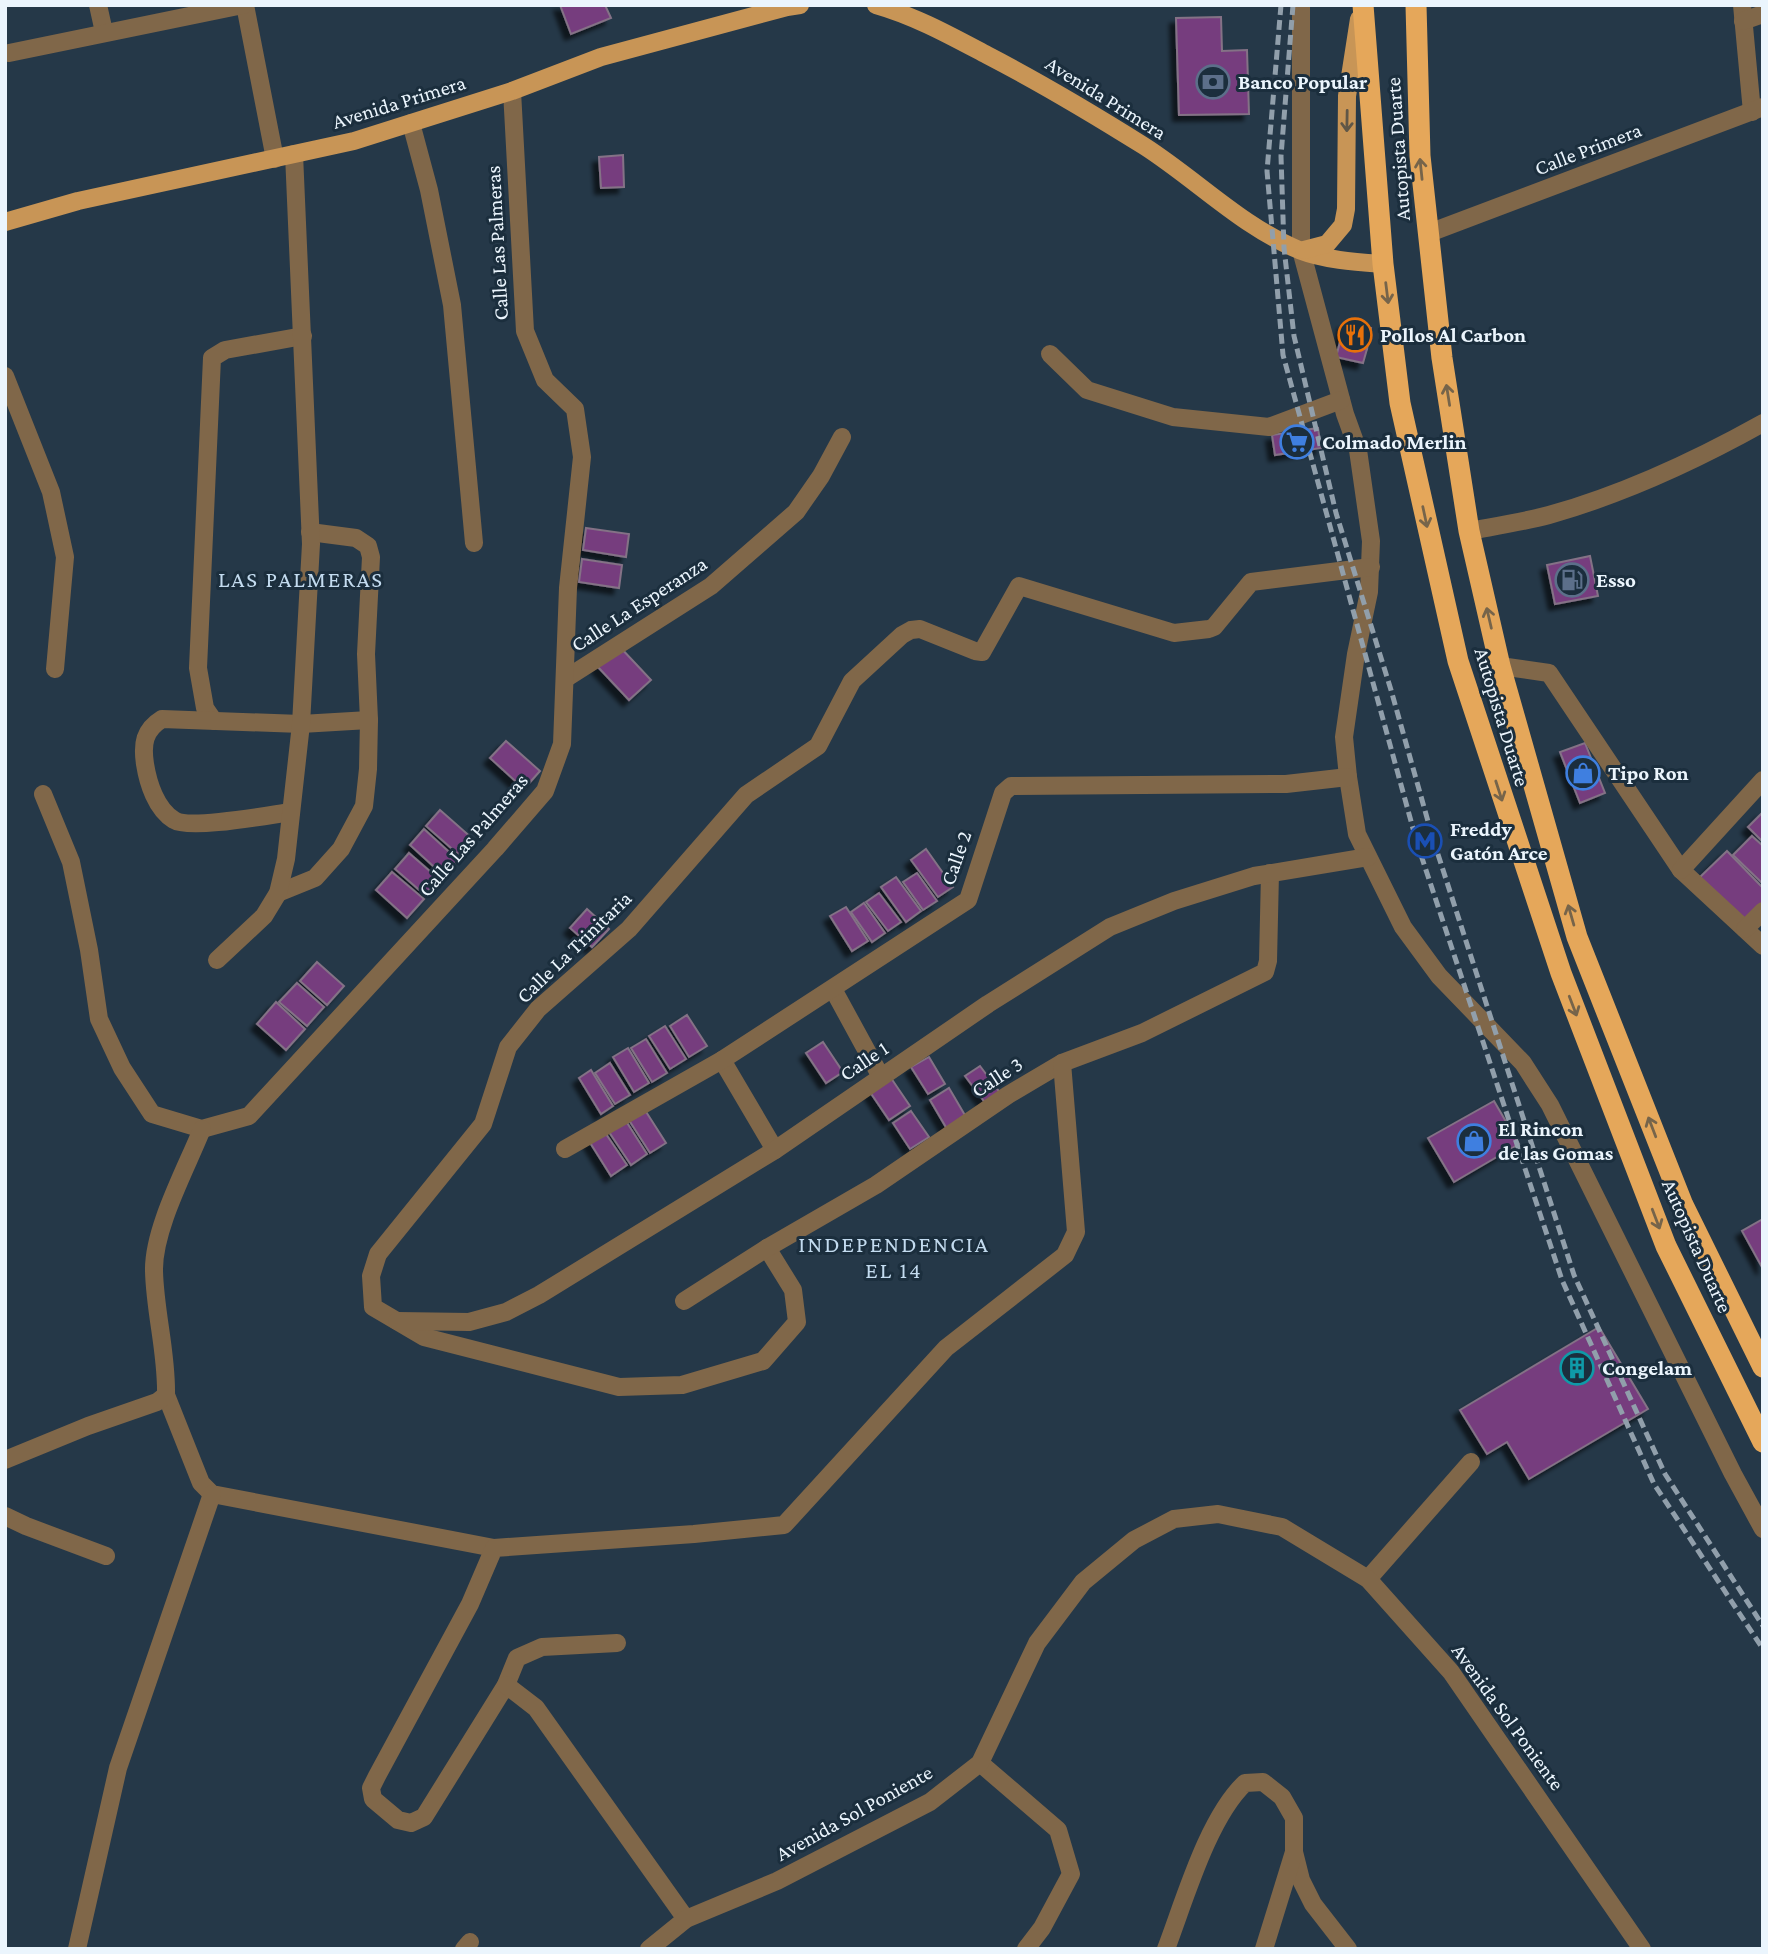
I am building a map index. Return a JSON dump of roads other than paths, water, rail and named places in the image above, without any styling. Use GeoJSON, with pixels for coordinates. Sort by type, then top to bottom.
{"type":"FeatureCollection","features":[{"type":"Feature","properties":{"kind":"highway","name":"Autopista Duarte"},"geometry":{"type":"LineString","coordinates":[[1362,5],[1383,264],[1400,402],[1455,648],[1478,727],[1561,973],[1666,1246],[1763,1442]]}},
{"type":"Feature","properties":{"kind":"highway","name":"Autopista Duarte"},"geometry":{"type":"LineString","coordinates":[[1419,10],[1418,122],[1442,358],[1469,531],[1500,666],[1577,937],[1683,1205],[1763,1367]]}},
{"type":"Feature","properties":{"kind":"main road","name":"Avenida Primera"},"geometry":{"type":"LineString","coordinates":[[876,5],[938,29],[1023,74],[1146,148],[1224,206],[1301,250],[1346,261],[1383,264]]}},
{"type":"Feature","properties":{"kind":"main road"},"geometry":{"type":"LineString","coordinates":[[1301,250],[1327,244],[1343,225],[1346,209],[1347,96],[1362,5]]}},
{"type":"Feature","properties":{"kind":"main road","name":"Avenida Primera"},"geometry":{"type":"LineString","coordinates":[[5,222],[78,201],[354,141],[512,91],[601,57],[791,6]]}},
{"type":"Feature","properties":{"kind":"street"},"geometry":{"type":"LineString","coordinates":[[98,5],[104,32]]}},
{"type":"Feature","properties":{"kind":"street"},"geometry":{"type":"LineString","coordinates":[[9,53],[244,5],[275,159]]}},
{"type":"Feature","properties":{"kind":"street"},"geometry":{"type":"LineString","coordinates":[[1301,5],[1301,250],[1341,400],[1358,450],[1371,541],[1369,592],[1353,667],[1344,737],[1357,834],[1410,937],[1439,976],[1523,1063],[1550,1105],[1732,1474],[1763,1529]]}},
{"type":"Feature","properties":{"kind":"street"},"geometry":{"type":"LineString","coordinates":[[1757,110],[1743,13],[1763,15]]}},
{"type":"Feature","properties":{"kind":"street","name":"Calle Las Palmeras"},"geometry":{"type":"LineString","coordinates":[[202,1129],[249,1116],[545,791],[562,744],[568,588],[582,457],[575,409],[545,380],[525,331],[512,91]]}},
{"type":"Feature","properties":{"kind":"street","name":"Calle Primera"},"geometry":{"type":"LineString","coordinates":[[1429,233],[1757,110]]}},
{"type":"Feature","properties":{"kind":"street"},"geometry":{"type":"LineString","coordinates":[[411,123],[429,190],[452,305],[474,543]]}},
{"type":"Feature","properties":{"kind":"street"},"geometry":{"type":"LineString","coordinates":[[217,960],[264,916],[278,893],[286,859],[301,724],[310,531],[294,155]]}},
{"type":"Feature","properties":{"kind":"street"},"geometry":{"type":"LineString","coordinates":[[214,721],[205,708],[198,668],[212,358],[225,350],[303,335]]}},
{"type":"Feature","properties":{"kind":"street"},"geometry":{"type":"LineString","coordinates":[[1050,354],[1087,390],[1173,416],[1269,426],[1341,400]]}},
{"type":"Feature","properties":{"kind":"street"},"geometry":{"type":"LineString","coordinates":[[7,384],[51,492],[65,557],[55,669]]}},
{"type":"Feature","properties":{"kind":"street"},"geometry":{"type":"LineString","coordinates":[[1469,531],[1548,516],[1616,493],[1688,464],[1763,423]]}},
{"type":"Feature","properties":{"kind":"street","name":"Calle La Esperanza"},"geometry":{"type":"LineString","coordinates":[[565,679],[712,586],[796,512],[821,476],[842,437]]}},
{"type":"Feature","properties":{"kind":"street"},"geometry":{"type":"LineString","coordinates":[[278,893],[315,878],[341,849],[364,806],[368,769],[366,654],[371,557],[368,546],[356,538],[310,531]]}},
{"type":"Feature","properties":{"kind":"street","name":"Calle La Trinitaria"},"geometry":{"type":"LineString","coordinates":[[767,1248],[793,1290],[797,1322],[763,1361],[682,1385],[619,1387],[424,1337],[373,1307],[371,1276],[378,1254],[483,1124],[508,1047],[538,1009],[629,929],[746,795],[818,746],[852,681],[902,635],[920,629],[982,652],[1019,586],[1174,633],[1209,629],[1251,582],[1371,567]]}},
{"type":"Feature","properties":{"kind":"street"},"geometry":{"type":"LineString","coordinates":[[1500,666],[1549,673],[1681,870],[1763,946]]}},
{"type":"Feature","properties":{"kind":"street"},"geometry":{"type":"LineString","coordinates":[[291,812],[187,824],[174,821],[163,810],[148,784],[142,746],[150,726],[162,719],[301,724],[369,720]]}},
{"type":"Feature","properties":{"kind":"street","name":"Calle 2"},"geometry":{"type":"LineString","coordinates":[[565,1149],[722,1060],[968,900],[1003,793],[1011,786],[1286,785],[1348,777]]}},
{"type":"Feature","properties":{"kind":"street"},"geometry":{"type":"LineString","coordinates":[[1681,870],[1763,780]]}},
{"type":"Feature","properties":{"kind":"street"},"geometry":{"type":"LineString","coordinates":[[43,794],[71,862],[100,1019],[122,1068],[152,1114],[202,1129],[160,1233],[154,1273],[167,1368],[166,1395],[201,1483],[212,1493],[494,1548],[694,1534],[784,1524],[946,1348],[1065,1255],[1076,1232],[1062,1063]]}},
{"type":"Feature","properties":{"kind":"street","name":"Calle 1"},"geometry":{"type":"LineString","coordinates":[[397,1321],[469,1322],[506,1312],[550,1288],[775,1150],[988,1004],[1110,927],[1174,901],[1270,873],[1368,857]]}},
{"type":"Feature","properties":{"kind":"street","name":"Calle 3"},"geometry":{"type":"LineString","coordinates":[[684,1301],[767,1248],[876,1185],[1062,1063],[1142,1033],[1265,972],[1268,961],[1270,873]]}},
{"type":"Feature","properties":{"kind":"street"},"geometry":{"type":"LineString","coordinates":[[1745,929],[1763,911]]}},
{"type":"Feature","properties":{"kind":"street"},"geometry":{"type":"LineString","coordinates":[[833,989],[881,1077]]}},
{"type":"Feature","properties":{"kind":"street"},"geometry":{"type":"LineString","coordinates":[[722,1060],[775,1150]]}},
{"type":"Feature","properties":{"kind":"street"},"geometry":{"type":"LineString","coordinates":[[5,1460],[88,1426],[157,1402],[166,1395]]}},
{"type":"Feature","properties":{"kind":"street"},"geometry":{"type":"LineString","coordinates":[[1368,1579],[1471,1462]]}},
{"type":"Feature","properties":{"kind":"street"},"geometry":{"type":"LineString","coordinates":[[77,1949],[118,1768],[212,1493]]}},
{"type":"Feature","properties":{"kind":"street","name":"Avenida Sol Poniente"},"geometry":{"type":"LineString","coordinates":[[649,1949],[686,1919],[777,1881],[930,1802],[980,1763],[1037,1643],[1083,1582],[1133,1540],[1174,1518],[1218,1514],[1282,1527],[1368,1579],[1451,1672],[1642,1949]]}},
{"type":"Feature","properties":{"kind":"street"},"geometry":{"type":"LineString","coordinates":[[5,1516],[107,1556]]}},
{"type":"Feature","properties":{"kind":"street"},"geometry":{"type":"LineString","coordinates":[[494,1548],[470,1604],[371,1788],[373,1799],[398,1820],[411,1823],[424,1817],[506,1685],[517,1658],[542,1647],[617,1643]]}},
{"type":"Feature","properties":{"kind":"street"},"geometry":{"type":"LineString","coordinates":[[506,1685],[536,1708],[686,1919]]}},
{"type":"Feature","properties":{"kind":"street"},"geometry":{"type":"LineString","coordinates":[[980,1763],[1058,1830],[1071,1874],[1042,1928],[1026,1949]]}},
{"type":"Feature","properties":{"kind":"street"},"geometry":{"type":"LineString","coordinates":[[1166,1949],[1216,1823],[1232,1796],[1245,1783],[1263,1782],[1282,1797],[1294,1818],[1294,1852],[1301,1880],[1314,1904],[1348,1949]]}},
{"type":"Feature","properties":{"kind":"street"},"geometry":{"type":"LineString","coordinates":[[1264,1949],[1294,1852]]}},
{"type":"Feature","properties":{"kind":"railway"},"geometry":{"type":"LineString","coordinates":[[1281,5],[1267,171],[1283,355],[1417,843],[1562,1280],[1654,1484],[1763,1649]]}},
{"type":"Feature","properties":{"kind":"railway"},"geometry":{"type":"LineString","coordinates":[[1293,5],[1281,156],[1284,248],[1294,336],[1336,513],[1391,690],[1433,839],[1574,1275],[1665,1474],[1763,1626]]}},
{"type":"Feature","properties":{"kind":"place","name":"Banco Popular"},"geometry":{"type":"Point","coordinates":[1213,82]}},
{"type":"Feature","properties":{"kind":"place","name":"Pollos Al Carbon"},"geometry":{"type":"Point","coordinates":[1355,335]}},
{"type":"Feature","properties":{"kind":"place","name":"Colmado Merlin"},"geometry":{"type":"Point","coordinates":[1297,442]}},
{"type":"Feature","properties":{"kind":"place","name":"Esso"},"geometry":{"type":"Point","coordinates":[1572,580]}},
{"type":"Feature","properties":{"kind":"place","name":"Tipo Ron"},"geometry":{"type":"Point","coordinates":[1583,773]}},
{"type":"Feature","properties":{"kind":"place","name":"Freddy Gatón Arce"},"geometry":{"type":"Point","coordinates":[1425,841]}},
{"type":"Feature","properties":{"kind":"place","name":"El Rincon de las Gomas"},"geometry":{"type":"Point","coordinates":[1474,1141]}},
{"type":"Feature","properties":{"kind":"place","name":"Congelam"},"geometry":{"type":"Point","coordinates":[1577,1368]}},
{"type":"Feature","properties":{"kind":"district","name":"LAS PALMERAS"},"geometry":{"type":"Point","coordinates":[301,579]}},
{"type":"Feature","properties":{"kind":"district","name":"INDEPENDENCIA EL 14"},"geometry":{"type":"Point","coordinates":[894,1257]}}]}
